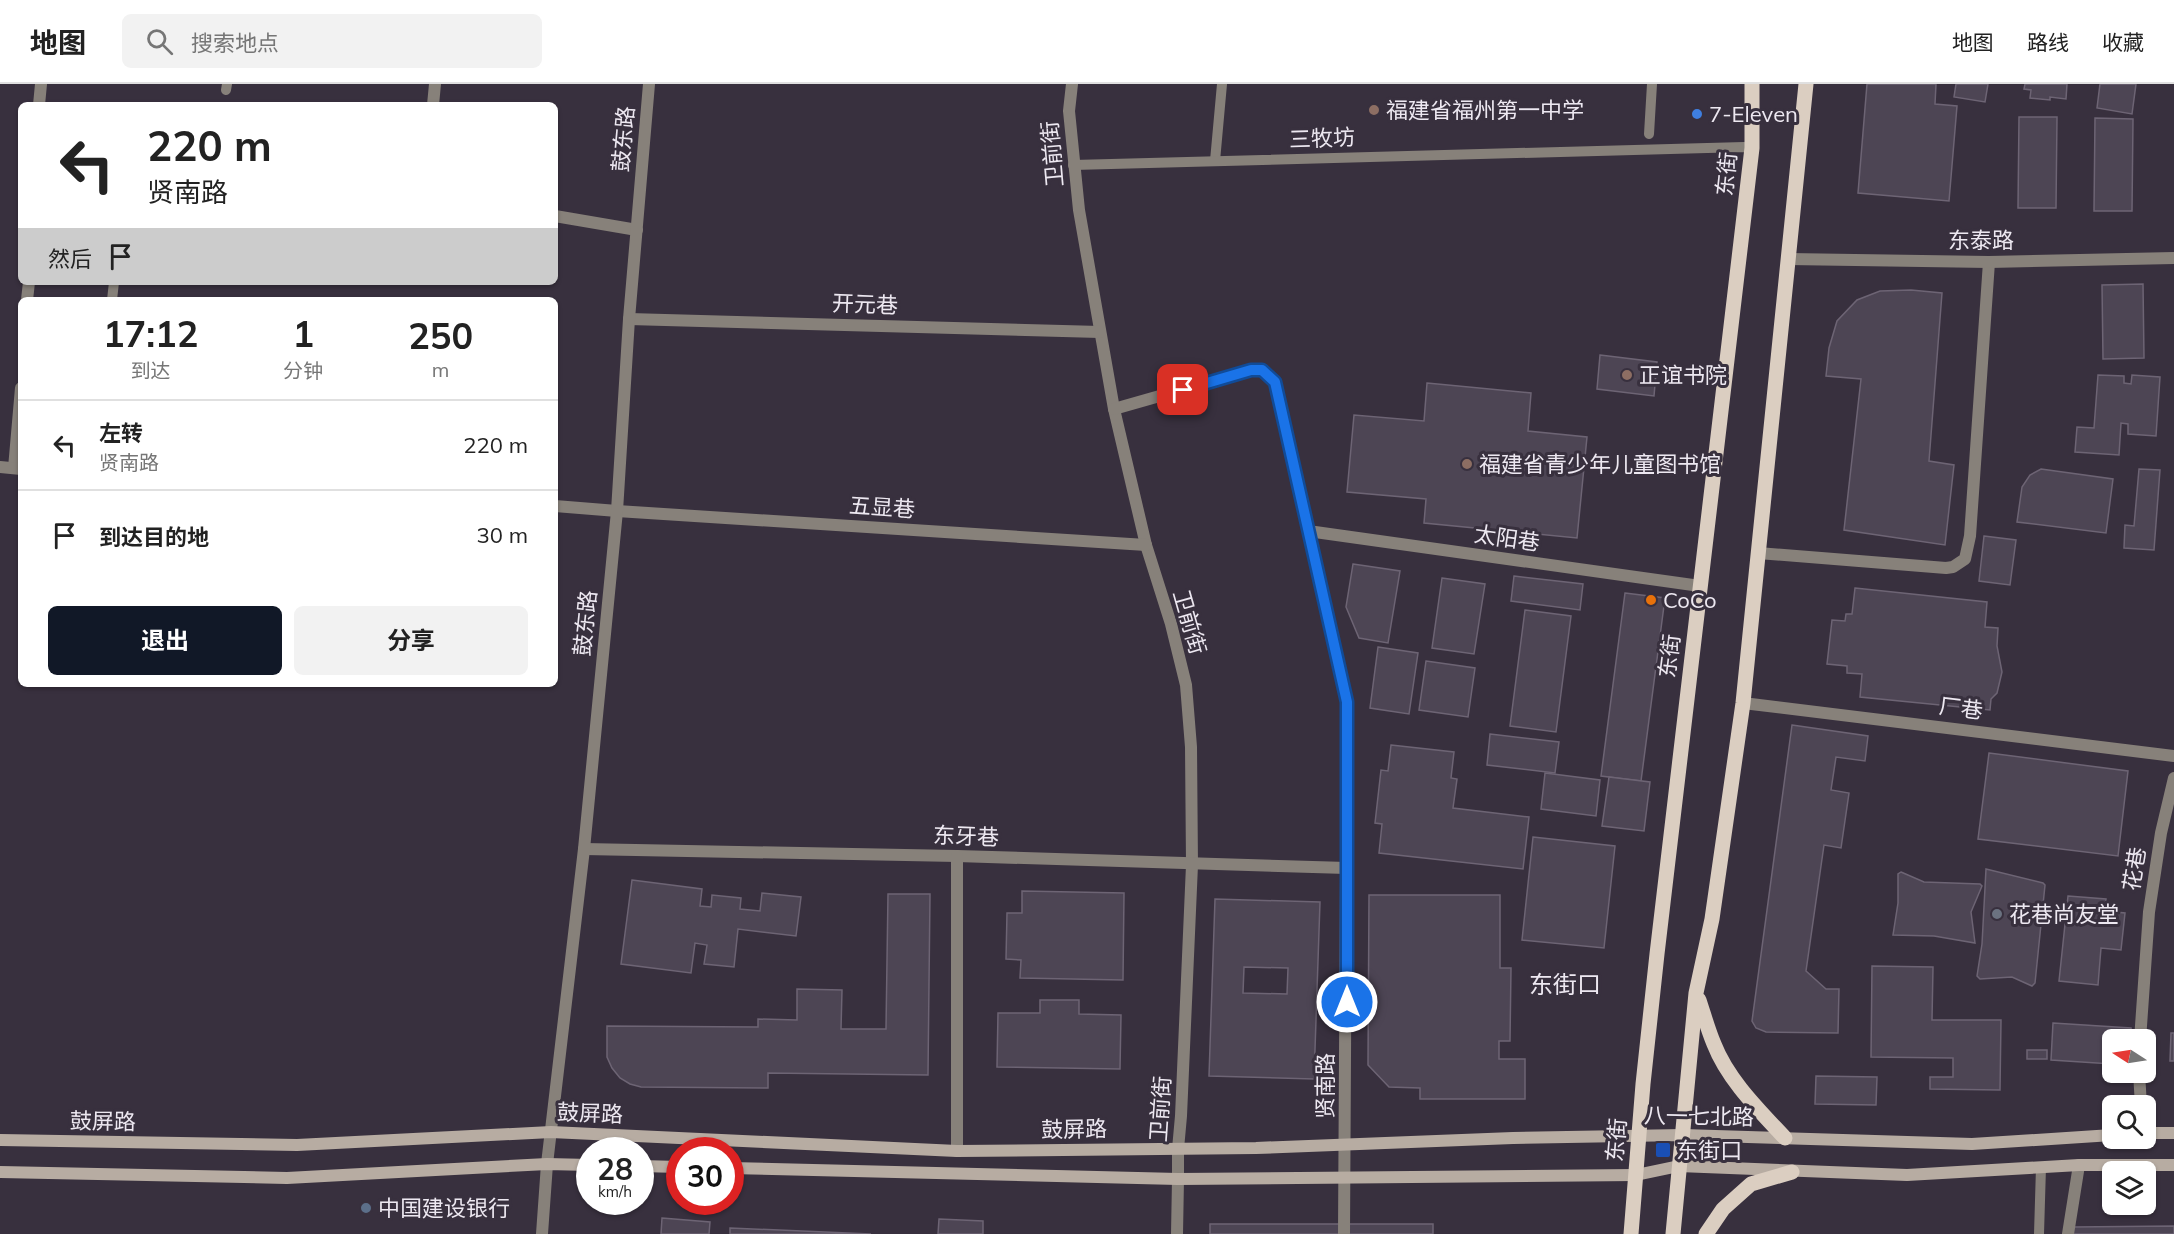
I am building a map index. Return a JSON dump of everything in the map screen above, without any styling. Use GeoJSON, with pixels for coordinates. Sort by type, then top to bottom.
{"type":"FeatureCollection","features":[{"type":"Feature","properties":{"kind":"main road","name":"东街"},"geometry":{"type":"LineString","coordinates":[[1631,1234],[1657,954],[1752,148],[1752,84]]}},
{"type":"Feature","properties":{"kind":"main road"},"geometry":{"type":"LineString","coordinates":[[1673,1234],[1696,993],[1712,919],[1743,703],[1806,84]]}},
{"type":"Feature","properties":{"kind":"main road"},"geometry":{"type":"LineString","coordinates":[[1696,993],[1714,1046],[1731,1074],[1757,1108],[1785,1138]]}},
{"type":"Feature","properties":{"kind":"main road","name":"鼓屏路"},"geometry":{"type":"LineString","coordinates":[[0,1140],[297,1145],[551,1132],[957,1151],[1178,1149]]}},
{"type":"Feature","properties":{"kind":"main road"},"geometry":{"type":"LineString","coordinates":[[2156,1133],[2174,1133]]}},
{"type":"Feature","properties":{"kind":"main road","name":"八一七北路"},"geometry":{"type":"LineString","coordinates":[[1178,1149],[1683,1135],[1971,1144],[2102,1136]]}},
{"type":"Feature","properties":{"kind":"main road"},"geometry":{"type":"LineString","coordinates":[[0,1172],[287,1178],[547,1164],[576,1165]]}},
{"type":"Feature","properties":{"kind":"main road"},"geometry":{"type":"LineString","coordinates":[[1679,1166],[1907,1175],[2079,1165],[2174,1165]]}},
{"type":"Feature","properties":{"kind":"main road","name":"鼓屏路"},"geometry":{"type":"LineString","coordinates":[[744,1168],[1178,1179],[1636,1175],[1679,1166]]}},
{"type":"Feature","properties":{"kind":"main road"},"geometry":{"type":"LineString","coordinates":[[1706,1234],[1723,1209],[1751,1184],[1792,1172]]}},
{"type":"Feature","properties":{"kind":"street"},"geometry":{"type":"LineString","coordinates":[[39,102],[41,84]]}},
{"type":"Feature","properties":{"kind":"street"},"geometry":{"type":"LineString","coordinates":[[433,102],[435,84]]}},
{"type":"Feature","properties":{"kind":"street","name":"鼓东路"},"geometry":{"type":"LineString","coordinates":[[542,1234],[547,1164],[584,849],[617,511],[629,319],[649,84]]}},
{"type":"Feature","properties":{"kind":"street","name":"卫前街"},"geometry":{"type":"LineString","coordinates":[[1072,84],[1069,111],[1073,165],[1084,246],[1114,409],[1146,544],[1171,624],[1186,685],[1191,747],[1192,865],[1178,1149],[1177,1234]]}},
{"type":"Feature","properties":{"kind":"street"},"geometry":{"type":"LineString","coordinates":[[558,217],[637,230]]}},
{"type":"Feature","properties":{"kind":"street","name":"东泰路"},"geometry":{"type":"LineString","coordinates":[[1788,259],[1989,262],[2174,258]]}},
{"type":"Feature","properties":{"kind":"street"},"geometry":{"type":"LineString","coordinates":[[1758,553],[1946,568],[1953,567],[1965,559],[1970,536],[1989,262]]}},
{"type":"Feature","properties":{"kind":"street","name":"开元巷"},"geometry":{"type":"LineString","coordinates":[[629,319],[1100,332]]}},
{"type":"Feature","properties":{"kind":"street","name":"贤南路"},"geometry":{"type":"LineString","coordinates":[[1114,409],[1251,370],[1262,370],[1275,382],[1347,702],[1344,1234]]}},
{"type":"Feature","properties":{"kind":"street"},"geometry":{"type":"LineString","coordinates":[[0,467],[18,468]]}},
{"type":"Feature","properties":{"kind":"street","name":"五显巷"},"geometry":{"type":"LineString","coordinates":[[558,506],[1146,544]]}},
{"type":"Feature","properties":{"kind":"street","name":"太阳巷"},"geometry":{"type":"LineString","coordinates":[[1308,531],[1700,586]]}},
{"type":"Feature","properties":{"kind":"street","name":"厂巷"},"geometry":{"type":"LineString","coordinates":[[1743,703],[2174,756]]}},
{"type":"Feature","properties":{"kind":"street","name":"花巷"},"geometry":{"type":"LineString","coordinates":[[2141,1029],[2149,912],[2174,778]]}},
{"type":"Feature","properties":{"kind":"street","name":"东牙巷"},"geometry":{"type":"LineString","coordinates":[[584,849],[957,856],[1347,868]]}},
{"type":"Feature","properties":{"kind":"street"},"geometry":{"type":"LineString","coordinates":[[957,856],[957,1151]]}},
{"type":"Feature","properties":{"kind":"street"},"geometry":{"type":"LineString","coordinates":[[2068,1234],[2079,1165]]}},
{"type":"Feature","properties":{"kind":"lane"},"geometry":{"type":"LineString","coordinates":[[1215,161],[1222,84]]}},
{"type":"Feature","properties":{"kind":"lane"},"geometry":{"type":"LineString","coordinates":[[1649,134],[1652,84]]}},
{"type":"Feature","properties":{"kind":"lane","name":"三牧坊"},"geometry":{"type":"LineString","coordinates":[[1073,165],[1752,148]]}},
{"type":"Feature","properties":{"kind":"lane"},"geometry":{"type":"LineString","coordinates":[[2039,1234],[2041,1167]]}},
{"type":"Feature","properties":{"kind":"building"},"geometry":{"type":"Polygon","coordinates":[[[1867,84],[1936,84],[1935,104],[1957,106],[1949,201],[1858,193],[1867,84]]]}},
{"type":"Feature","properties":{"kind":"building"},"geometry":{"type":"Polygon","coordinates":[[[1956,84],[1988,84],[1985,102],[1954,97],[1956,84]]]}},
{"type":"Feature","properties":{"kind":"building"},"geometry":{"type":"Polygon","coordinates":[[[2025,84],[2067,84],[2066,99],[2030,98],[2031,90],[2024,89],[2025,84]]]}},
{"type":"Feature","properties":{"kind":"building"},"geometry":{"type":"Polygon","coordinates":[[[2100,84],[2136,84],[2132,114],[2097,108],[2100,84]]]}},
{"type":"Feature","properties":{"kind":"building"},"geometry":{"type":"Polygon","coordinates":[[[2019,117],[2057,117],[2056,208],[2018,208],[2019,117]]]}},
{"type":"Feature","properties":{"kind":"building"},"geometry":{"type":"Polygon","coordinates":[[[2095,118],[2133,119],[2132,211],[2094,211],[2095,118]]]}},
{"type":"Feature","properties":{"kind":"building"},"geometry":{"type":"Polygon","coordinates":[[[2143,284],[2144,358],[2103,359],[2102,285],[2143,284]]]}},
{"type":"Feature","properties":{"kind":"building"},"geometry":{"type":"Polygon","coordinates":[[[1911,290],[1942,293],[1929,461],[1954,465],[1945,545],[1844,530],[1861,379],[1826,376],[1829,348],[1837,321],[1857,300],[1880,291],[1911,290]]]}},
{"type":"Feature","properties":{"kind":"building","name":"正谊书院"},"geometry":{"type":"Polygon","coordinates":[[[1600,355],[1657,362],[1654,396],[1597,389],[1600,355]]]}},
{"type":"Feature","properties":{"kind":"building"},"geometry":{"type":"Polygon","coordinates":[[[2098,375],[2124,376],[2124,383],[2131,384],[2132,375],[2160,377],[2156,436],[2128,434],[2128,424],[2121,423],[2119,455],[2075,452],[2077,427],[2094,428],[2098,375]]]}},
{"type":"Feature","properties":{"kind":"building","name":"福建省青少年儿童图书馆"},"geometry":{"type":"Polygon","coordinates":[[[1427,383],[1531,393],[1528,431],[1587,437],[1577,538],[1424,523],[1426,499],[1347,492],[1354,415],[1424,421],[1427,383]]]}},
{"type":"Feature","properties":{"kind":"building"},"geometry":{"type":"Polygon","coordinates":[[[2041,469],[2113,479],[2106,533],[2017,522],[2022,487],[2030,475],[2041,469]]]}},
{"type":"Feature","properties":{"kind":"building"},"geometry":{"type":"Polygon","coordinates":[[[2139,469],[2160,470],[2154,550],[2124,548],[2125,525],[2134,526],[2139,469]]]}},
{"type":"Feature","properties":{"kind":"building"},"geometry":{"type":"Polygon","coordinates":[[[1984,536],[2016,540],[2010,585],[1979,581],[1984,536]]]}},
{"type":"Feature","properties":{"kind":"building"},"geometry":{"type":"Polygon","coordinates":[[[1353,564],[1400,571],[1388,643],[1359,638],[1346,607],[1353,564]]]}},
{"type":"Feature","properties":{"kind":"building"},"geometry":{"type":"Polygon","coordinates":[[[1514,576],[1583,584],[1580,610],[1511,601],[1514,576]]]}},
{"type":"Feature","properties":{"kind":"building"},"geometry":{"type":"Polygon","coordinates":[[[1442,578],[1485,584],[1474,654],[1432,648],[1442,578]]]}},
{"type":"Feature","properties":{"kind":"building"},"geometry":{"type":"Polygon","coordinates":[[[1855,588],[1987,602],[1985,627],[1998,628],[1997,646],[2002,672],[1997,693],[1991,699],[1990,710],[1860,697],[1862,674],[1847,673],[1847,666],[1827,664],[1832,620],[1845,621],[1846,614],[1852,614],[1855,588]]]}},
{"type":"Feature","properties":{"kind":"building"},"geometry":{"type":"Polygon","coordinates":[[[1625,593],[1665,598],[1641,781],[1601,776],[1625,593]]]}},
{"type":"Feature","properties":{"kind":"building"},"geometry":{"type":"Polygon","coordinates":[[[1525,610],[1571,616],[1556,732],[1510,726],[1525,610]]]}},
{"type":"Feature","properties":{"kind":"building"},"geometry":{"type":"Polygon","coordinates":[[[1378,647],[1418,653],[1409,714],[1370,708],[1378,647]]]}},
{"type":"Feature","properties":{"kind":"building"},"geometry":{"type":"Polygon","coordinates":[[[1426,661],[1475,668],[1468,717],[1419,710],[1426,661]]]}},
{"type":"Feature","properties":{"kind":"building"},"geometry":{"type":"Polygon","coordinates":[[[1792,725],[1868,736],[1865,761],[1836,757],[1831,790],[1849,793],[1841,848],[1824,845],[1806,971],[1826,989],[1839,989],[1838,1033],[1766,1032],[1756,1028],[1752,1021],[1792,725]]]}},
{"type":"Feature","properties":{"kind":"building"},"geometry":{"type":"Polygon","coordinates":[[[1490,734],[1559,742],[1555,773],[1487,765],[1490,734]]]}},
{"type":"Feature","properties":{"kind":"building"},"geometry":{"type":"Polygon","coordinates":[[[1391,745],[1454,752],[1451,778],[1457,779],[1453,808],[1529,817],[1523,869],[1379,853],[1382,824],[1375,823],[1381,770],[1388,771],[1391,745]]]}},
{"type":"Feature","properties":{"kind":"building"},"geometry":{"type":"Polygon","coordinates":[[[1989,753],[2128,771],[2118,856],[1978,839],[1989,753]]]}},
{"type":"Feature","properties":{"kind":"building"},"geometry":{"type":"Polygon","coordinates":[[[1545,773],[1600,780],[1596,816],[1541,809],[1545,773]]]}},
{"type":"Feature","properties":{"kind":"building"},"geometry":{"type":"Polygon","coordinates":[[[1609,777],[1650,782],[1644,831],[1602,826],[1609,777]]]}},
{"type":"Feature","properties":{"kind":"building"},"geometry":{"type":"Polygon","coordinates":[[[1533,837],[1615,846],[1604,948],[1522,940],[1533,837]]]}},
{"type":"Feature","properties":{"kind":"building"},"geometry":{"type":"Polygon","coordinates":[[[1986,869],[2045,885],[2035,983],[2032,986],[2012,977],[1980,979],[1977,976],[1982,944],[1986,869]]]}},
{"type":"Feature","properties":{"kind":"building"},"geometry":{"type":"Polygon","coordinates":[[[1901,872],[1924,882],[1980,884],[1982,886],[1971,912],[1975,943],[1934,936],[1893,935],[1898,903],[1898,874],[1901,872]]]}},
{"type":"Feature","properties":{"kind":"building"},"geometry":{"type":"Polygon","coordinates":[[[632,880],[702,889],[700,906],[711,907],[712,895],[741,898],[740,909],[760,911],[762,893],[801,897],[796,936],[738,929],[734,967],[704,964],[707,945],[695,943],[691,973],[621,964],[632,880]]]}},
{"type":"Feature","properties":{"kind":"building"},"geometry":{"type":"Polygon","coordinates":[[[1022,891],[1124,893],[1123,980],[1020,978],[1021,960],[1006,959],[1007,913],[1022,913],[1022,891]]]}},
{"type":"Feature","properties":{"kind":"building"},"geometry":{"type":"Polygon","coordinates":[[[888,894],[930,894],[928,1075],[768,1073],[768,1088],[641,1087],[620,1078],[612,1068],[607,1057],[607,1026],[758,1027],[758,1019],[797,1020],[797,989],[842,990],[841,1029],[886,1029],[888,894]]]}},
{"type":"Feature","properties":{"kind":"building"},"geometry":{"type":"Polygon","coordinates":[[[1369,895],[1500,895],[1500,968],[1511,968],[1510,1041],[1499,1041],[1499,1059],[1525,1059],[1525,1099],[1420,1099],[1420,1088],[1389,1087],[1368,1065],[1369,895]]]}},
{"type":"Feature","properties":{"kind":"building"},"geometry":{"type":"Polygon","coordinates":[[[2068,896],[2106,899],[2105,911],[2125,913],[2121,950],[2101,948],[2098,985],[2059,981],[2068,896]]]}},
{"type":"Feature","properties":{"kind":"building"},"geometry":{"type":"Polygon","coordinates":[[[1215,899],[1320,902],[1314,1079],[1209,1076],[1215,899]],[[1244,967],[1243,993],[1287,994],[1288,968],[1244,967]]]}},
{"type":"Feature","properties":{"kind":"building"},"geometry":{"type":"Polygon","coordinates":[[[1872,966],[1933,967],[1932,1020],[2001,1020],[2000,1090],[1930,1089],[1930,1077],[1953,1077],[1953,1058],[1871,1057],[1872,966]]]}},
{"type":"Feature","properties":{"kind":"building"},"geometry":{"type":"Polygon","coordinates":[[[1040,1000],[1079,1000],[1079,1014],[1121,1015],[1120,1069],[997,1067],[998,1013],[1040,1013],[1040,1000]]]}},
{"type":"Feature","properties":{"kind":"building"},"geometry":{"type":"Polygon","coordinates":[[[2053,1023],[2131,1028],[2102,1029],[2102,1063],[2051,1060],[2053,1023]]]}},
{"type":"Feature","properties":{"kind":"building"},"geometry":{"type":"Polygon","coordinates":[[[2171,1033],[2174,1033],[2174,1061],[2170,1061],[2171,1033]]]}},
{"type":"Feature","properties":{"kind":"building"},"geometry":{"type":"Polygon","coordinates":[[[2027,1050],[2047,1050],[2047,1059],[2027,1059],[2027,1050]]]}},
{"type":"Feature","properties":{"kind":"building"},"geometry":{"type":"Polygon","coordinates":[[[1816,1076],[1877,1077],[1876,1105],[1815,1104],[1816,1076]]]}},
{"type":"Feature","properties":{"kind":"building"},"geometry":{"type":"Polygon","coordinates":[[[662,1218],[710,1222],[709,1234],[661,1234],[662,1218]]]}},
{"type":"Feature","properties":{"kind":"building"},"geometry":{"type":"Polygon","coordinates":[[[939,1219],[983,1221],[983,1234],[938,1234],[939,1219]]]}},
{"type":"Feature","properties":{"kind":"building"},"geometry":{"type":"Polygon","coordinates":[[[1210,1224],[1433,1224],[1433,1234],[1210,1234],[1210,1224]]]}},
{"type":"Feature","properties":{"kind":"building"},"geometry":{"type":"Polygon","coordinates":[[[2174,1226],[2174,1234],[2073,1234],[2073,1227],[2174,1226]]]}},
{"type":"Feature","properties":{"kind":"building"},"geometry":{"type":"Polygon","coordinates":[[[730,1228],[871,1234],[730,1234],[730,1228]]]}},
{"type":"Feature","properties":{"kind":"place","name":"福建省福州第一中学"},"geometry":{"type":"Point","coordinates":[1374,110]}},
{"type":"Feature","properties":{"kind":"place","name":"7-Eleven"},"geometry":{"type":"Point","coordinates":[1697,114]}},
{"type":"Feature","properties":{"kind":"place","name":"正谊书院"},"geometry":{"type":"Point","coordinates":[1627,375]}},
{"type":"Feature","properties":{"kind":"place","name":"福建省青少年儿童图书馆"},"geometry":{"type":"Point","coordinates":[1467,464]}},
{"type":"Feature","properties":{"kind":"place","name":"CoCo"},"geometry":{"type":"Point","coordinates":[1651,600]}},
{"type":"Feature","properties":{"kind":"place","name":"花巷尚友堂"},"geometry":{"type":"Point","coordinates":[1997,914]}},
{"type":"Feature","properties":{"kind":"place","name":"东街口"},"geometry":{"type":"Point","coordinates":[1663,1150]}},
{"type":"Feature","properties":{"kind":"place","name":"中国建设银行"},"geometry":{"type":"Point","coordinates":[366,1208]}},
{"type":"Feature","properties":{"kind":"district","name":"东街口"},"geometry":{"type":"Point","coordinates":[1565,985]}},
{"type":"Feature","properties":{"kind":"route"},"geometry":{"type":"LineString","coordinates":[[1183,390],[1251,370],[1262,370],[1275,382],[1347,702],[1347,1002]]}}]}
